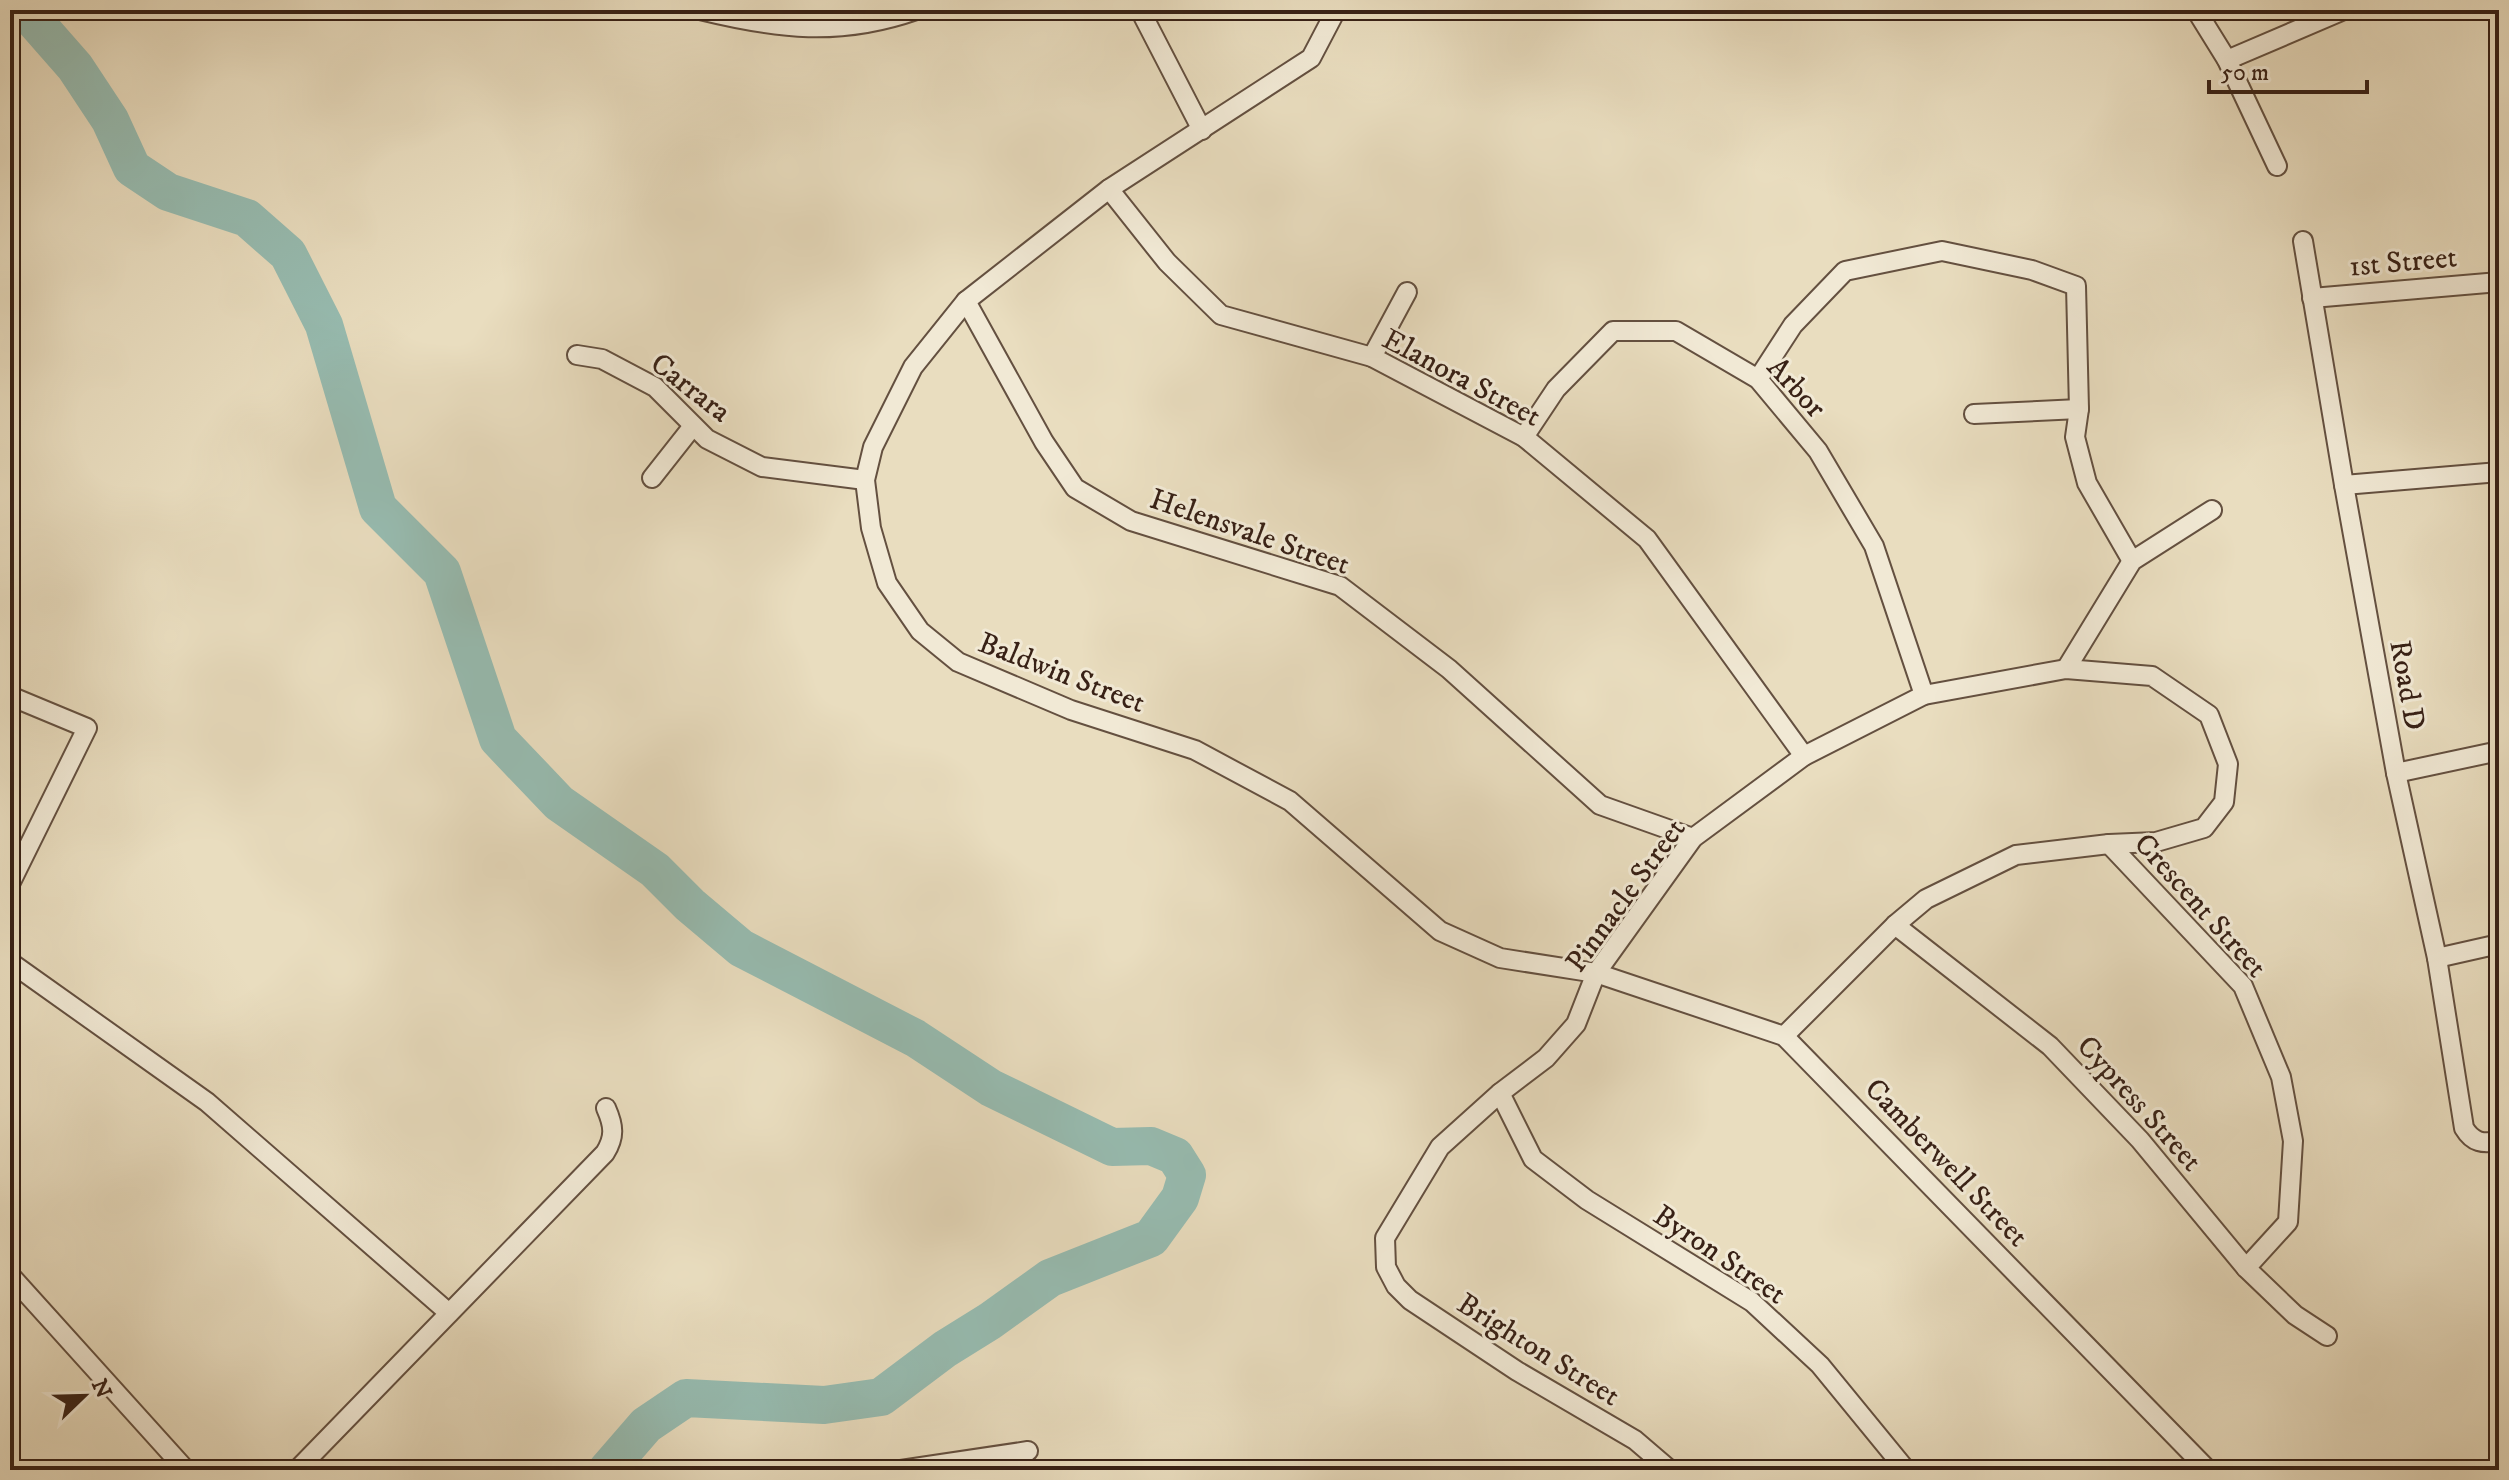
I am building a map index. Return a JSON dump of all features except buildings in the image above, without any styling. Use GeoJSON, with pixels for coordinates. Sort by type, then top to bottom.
{"type":"FeatureCollection","features":[{"type":"Feature","properties":{"kind":"street"},"geometry":{"type":"LineString","coordinates":[[700,10],[754,23],[823,29],[886,21],[916,10]]}},
{"type":"Feature","properties":{"kind":"street"},"geometry":{"type":"LineString","coordinates":[[1140,10],[1202,130]]}},
{"type":"Feature","properties":{"kind":"street","name":"Baldwin Street"},"geometry":{"type":"LineString","coordinates":[[1333,10],[1333,16],[1311,58],[1109,189],[966,301],[913,367],[873,447],[865,480],[871,528],[887,583],[920,631],[958,662],[1071,710],[1195,750],[1290,801],[1440,931],[1500,958],[1596,973]]}},
{"type":"Feature","properties":{"kind":"street"},"geometry":{"type":"LineString","coordinates":[[2196,10],[2227,60],[2275,161]]}},
{"type":"Feature","properties":{"kind":"street"},"geometry":{"type":"LineString","coordinates":[[2227,60],[2344,10]]}},
{"type":"Feature","properties":{"kind":"street","name":"Elanora Street"},"geometry":{"type":"LineString","coordinates":[[1109,189],[1167,262],[1221,315],[1372,357],[1524,437],[1647,539],[1804,756]]}},
{"type":"Feature","properties":{"kind":"street","name":"Road D"},"geometry":{"type":"LineString","coordinates":[[2303,241],[2396,773],[2437,958],[2464,1128],[2469,1136],[2485,1144],[2499,1141]]}},
{"type":"Feature","properties":{"kind":"street"},"geometry":{"type":"LineString","coordinates":[[1758,379],[1793,325],[1845,271],[1942,251],[2032,270],[2076,286],[2079,409],[2075,437],[2087,483],[2132,561]]}},
{"type":"Feature","properties":{"kind":"street","name":"1st Street"},"geometry":{"type":"LineString","coordinates":[[2312,298],[2499,282]]}},
{"type":"Feature","properties":{"kind":"street"},"geometry":{"type":"LineString","coordinates":[[1372,357],[1407,292]]}},
{"type":"Feature","properties":{"kind":"street","name":"Helensvale Street"},"geometry":{"type":"LineString","coordinates":[[966,301],[1044,442],[1075,488],[1131,521],[1340,586],[1449,669],[1600,805],[1693,838]]}},
{"type":"Feature","properties":{"kind":"street","name":"Arbor"},"geometry":{"type":"LineString","coordinates":[[1524,437],[1556,389],[1613,331],[1676,331],[1758,379],[1818,451],[1874,546],[1924,695]]}},
{"type":"Feature","properties":{"kind":"street","name":"Carrara"},"geometry":{"type":"LineString","coordinates":[[577,355],[602,359],[655,387],[707,439],[762,467],[865,480]]}},
{"type":"Feature","properties":{"kind":"street"},"geometry":{"type":"LineString","coordinates":[[1974,414],[2079,409]]}},
{"type":"Feature","properties":{"kind":"street"},"geometry":{"type":"LineString","coordinates":[[652,478],[693,426]]}},
{"type":"Feature","properties":{"kind":"street"},"geometry":{"type":"LineString","coordinates":[[2344,485],[2499,472]]}},
{"type":"Feature","properties":{"kind":"street"},"geometry":{"type":"LineString","coordinates":[[2066,669],[2132,561],[2212,510]]}},
{"type":"Feature","properties":{"kind":"street","name":"Pinnacle Street"},"geometry":{"type":"LineString","coordinates":[[1386,1267],[1385,1238],[1440,1147],[1500,1093],[1546,1058],[1576,1024],[1596,973],[1693,838],[1804,756],[1924,695],[2066,669],[2152,676],[2209,715],[2228,764],[2224,802],[2204,828],[2156,842],[2016,855],[1926,899],[1895,925],[1784,1036]]}},
{"type":"Feature","properties":{"kind":"street"},"geometry":{"type":"LineString","coordinates":[[10,696],[87,728],[10,884]]}},
{"type":"Feature","properties":{"kind":"street"},"geometry":{"type":"LineString","coordinates":[[2396,773],[2499,751]]}},
{"type":"Feature","properties":{"kind":"street","name":"Crescent Street"},"geometry":{"type":"LineString","coordinates":[[2109,844],[2243,986],[2281,1077],[2293,1141],[2288,1222],[2246,1268]]}},
{"type":"Feature","properties":{"kind":"street","name":"Cypress Street"},"geometry":{"type":"LineString","coordinates":[[1895,925],[2050,1046],[2140,1140],[2246,1268],[2295,1315],[2327,1336]]}},
{"type":"Feature","properties":{"kind":"street"},"geometry":{"type":"LineString","coordinates":[[2437,958],[2499,944]]}},
{"type":"Feature","properties":{"kind":"street"},"geometry":{"type":"LineString","coordinates":[[10,962],[207,1102],[449,1313]]}},
{"type":"Feature","properties":{"kind":"street","name":"Camberwell Street"},"geometry":{"type":"LineString","coordinates":[[1596,973],[1784,1036],[2208,1470]]}},
{"type":"Feature","properties":{"kind":"street","name":"Byron Street"},"geometry":{"type":"LineString","coordinates":[[1500,1093],[1533,1159],[1587,1200],[1752,1302],[1820,1365],[1906,1470]]}},
{"type":"Feature","properties":{"kind":"street"},"geometry":{"type":"LineString","coordinates":[[297,1470],[605,1153],[614,1130],[606,1108]]}},
{"type":"Feature","properties":{"kind":"street","name":"Brighton Street"},"geometry":{"type":"LineString","coordinates":[[1386,1267],[1396,1286],[1410,1300],[1517,1371],[1635,1440],[1670,1470]]}},
{"type":"Feature","properties":{"kind":"street"},"geometry":{"type":"LineString","coordinates":[[10,1275],[186,1470]]}},
{"type":"Feature","properties":{"kind":"street"},"geometry":{"type":"LineString","coordinates":[[901,1470],[1028,1451]]}},
{"type":"Feature","properties":{"kind":"waterway"},"geometry":{"type":"LineString","coordinates":[[25,10],[75,67],[110,120],[132,168],[168,192],[247,218],[288,254],[324,325],[378,508],[442,572],[498,739],[559,803],[655,870],[690,905],[741,948],[915,1038],[991,1088],[1112,1147],[1151,1146],[1175,1156],[1187,1175],[1180,1198],[1151,1238],[1050,1278],[881,1397],[824,1405],[686,1398],[646,1425],[607,1470]]}}]}
